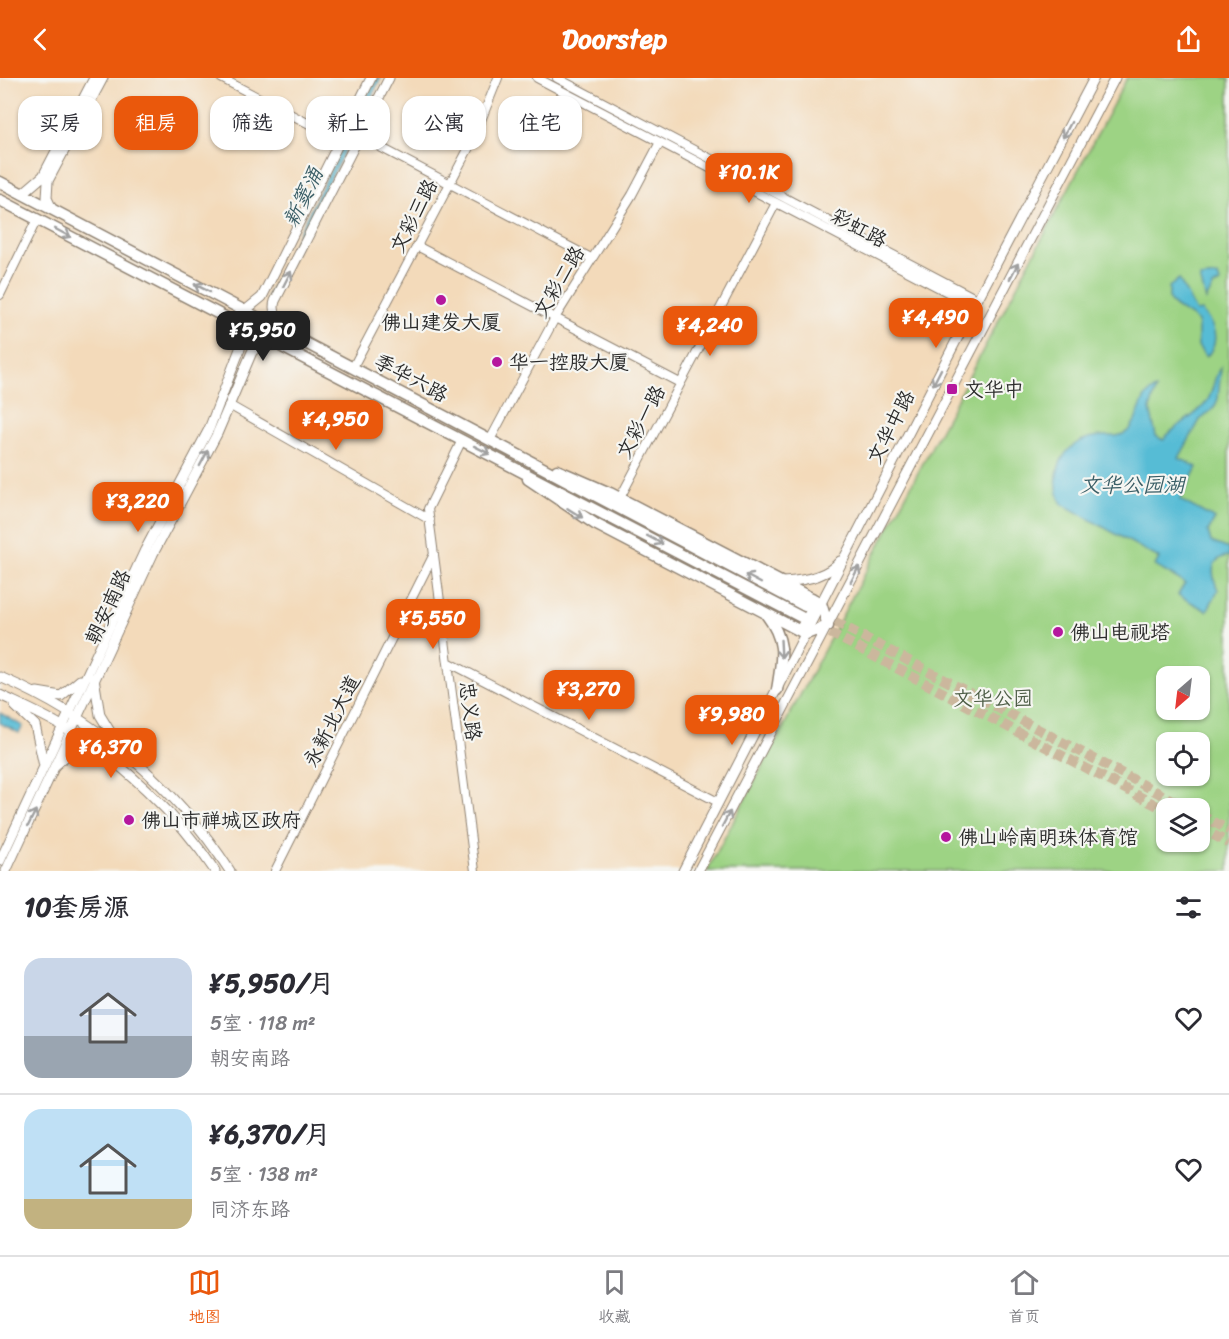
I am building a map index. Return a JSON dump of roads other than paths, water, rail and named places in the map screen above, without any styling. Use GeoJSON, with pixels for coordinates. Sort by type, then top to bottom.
{"type":"FeatureCollection","features":[{"type":"Feature","properties":{"kind":"main road"},"geometry":{"type":"LineString","coordinates":[[22,194],[44,176],[94,78]]}},
{"type":"Feature","properties":{"kind":"main road"},"geometry":{"type":"LineString","coordinates":[[52,209],[47,198],[48,181],[103,78]]}},
{"type":"Feature","properties":{"kind":"main road"},"geometry":{"type":"LineString","coordinates":[[362,96],[371,78]]}},
{"type":"Feature","properties":{"kind":"main road"},"geometry":{"type":"LineString","coordinates":[[379,96],[389,78]]}},
{"type":"Feature","properties":{"kind":"main road","name":"文华中路"},"geometry":{"type":"LineString","coordinates":[[813,602],[849,549],[975,303],[1095,78]]}},
{"type":"Feature","properties":{"kind":"main road","name":"文华中路"},"geometry":{"type":"LineString","coordinates":[[699,871],[1114,78]]}},
{"type":"Feature","properties":{"kind":"main road"},"geometry":{"type":"LineString","coordinates":[[275,301],[270,306],[265,305],[262,300],[264,293],[335,150]]}},
{"type":"Feature","properties":{"kind":"main road"},"geometry":{"type":"LineString","coordinates":[[286,331],[276,317],[273,307],[275,301],[351,150]]}},
{"type":"Feature","properties":{"kind":"main road","name":"季华六路"},"geometry":{"type":"LineString","coordinates":[[0,182],[490,440],[514,460],[801,617]]}},
{"type":"Feature","properties":{"kind":"main road","name":"季华六路"},"geometry":{"type":"LineString","coordinates":[[0,200],[234,324],[462,440],[514,460],[813,602]]}},
{"type":"Feature","properties":{"kind":"main road"},"geometry":{"type":"LineString","coordinates":[[246,310],[264,293]]}},
{"type":"Feature","properties":{"kind":"main road","name":"朝安南路"},"geometry":{"type":"LineString","coordinates":[[6,871],[48,768],[145,550],[209,429],[240,350],[241,341],[234,324]]}},
{"type":"Feature","properties":{"kind":"main road","name":"朝安南路"},"geometry":{"type":"LineString","coordinates":[[90,676],[217,434],[252,352],[256,348],[275,345]]}},
{"type":"Feature","properties":{"kind":"main road"},"geometry":{"type":"LineString","coordinates":[[514,460],[565,473],[620,498],[783,582],[813,602],[828,626],[801,632],[579,516],[514,460]]}},
{"type":"Feature","properties":{"kind":"main road"},"geometry":{"type":"LineString","coordinates":[[783,582],[800,581],[821,574],[836,565],[849,549]]}},
{"type":"Feature","properties":{"kind":"main road"},"geometry":{"type":"LineString","coordinates":[[683,871],[777,690],[803,626],[814,606],[813,602]]}},
{"type":"Feature","properties":{"kind":"main road"},"geometry":{"type":"LineString","coordinates":[[764,612],[780,637],[783,651],[777,690]]}},
{"type":"Feature","properties":{"kind":"main road"},"geometry":{"type":"LineString","coordinates":[[21,688],[60,696],[68,693],[90,676],[99,715],[120,748]]}},
{"type":"Feature","properties":{"kind":"main road"},"geometry":{"type":"LineString","coordinates":[[0,677],[72,715],[120,748],[174,796],[207,835],[230,871]]}},
{"type":"Feature","properties":{"kind":"main road"},"geometry":{"type":"LineString","coordinates":[[1,695],[66,728],[108,759],[166,807],[198,844],[215,871]]}},
{"type":"Feature","properties":{"kind":"main road"},"geometry":{"type":"LineString","coordinates":[[1,695],[35,725],[48,768],[69,753],[80,751],[108,759]]}},
{"type":"Feature","properties":{"kind":"main road","name":"朝安南路"},"geometry":{"type":"LineString","coordinates":[[0,861],[48,768]]}},
{"type":"Feature","properties":{"kind":"street"},"geometry":{"type":"LineString","coordinates":[[222,78],[306,122]]}},
{"type":"Feature","properties":{"kind":"street","name":"文彩三路"},"geometry":{"type":"LineString","coordinates":[[353,367],[474,138],[498,78]]}},
{"type":"Feature","properties":{"kind":"street","name":"彩虹路"},"geometry":{"type":"LineString","coordinates":[[537,78],[776,203],[975,303]]}},
{"type":"Feature","properties":{"kind":"street","name":"彩虹路"},"geometry":{"type":"LineString","coordinates":[[557,78],[975,303]]}},
{"type":"Feature","properties":{"kind":"street","name":"文彩二路"},"geometry":{"type":"LineString","coordinates":[[490,440],[555,318],[632,195],[660,142]]}},
{"type":"Feature","properties":{"kind":"street"},"geometry":{"type":"LineString","coordinates":[[385,150],[591,258]]}},
{"type":"Feature","properties":{"kind":"street","name":"文彩一路"},"geometry":{"type":"LineString","coordinates":[[620,498],[776,203]]}},
{"type":"Feature","properties":{"kind":"street"},"geometry":{"type":"LineString","coordinates":[[0,295],[37,219]]}},
{"type":"Feature","properties":{"kind":"street"},"geometry":{"type":"LineString","coordinates":[[417,246],[680,384]]}},
{"type":"Feature","properties":{"kind":"street"},"geometry":{"type":"LineString","coordinates":[[229,405],[430,520]]}},
{"type":"Feature","properties":{"kind":"street","name":"忠义路"},"geometry":{"type":"LineString","coordinates":[[462,440],[428,509],[475,871]]}},
{"type":"Feature","properties":{"kind":"street","name":"永新北大道"},"geometry":{"type":"LineString","coordinates":[[275,871],[434,553]]}},
{"type":"Feature","properties":{"kind":"street"},"geometry":{"type":"LineString","coordinates":[[448,662],[718,802]]}},
{"type":"Feature","properties":{"kind":"water"},"geometry":{"type":"Polygon","coordinates":[[[376,78],[381,78],[372,96],[367,96],[376,78]]]}},
{"type":"Feature","properties":{"kind":"water"},"geometry":{"type":"Polygon","coordinates":[[[340,150],[345,150],[271,299],[267,297],[340,150]]]}},
{"type":"Feature","properties":{"kind":"water"},"geometry":{"type":"Polygon","coordinates":[[[1218,276],[1220,283],[1213,287],[1206,300],[1200,278],[1218,276]]]}},
{"type":"Feature","properties":{"kind":"water"},"geometry":{"type":"Polygon","coordinates":[[[1179,279],[1196,312],[1201,311],[1213,328],[1214,346],[1206,357],[1198,346],[1198,322],[1175,307],[1169,300],[1169,287],[1179,279]]]}},
{"type":"Feature","properties":{"kind":"water","name":"文华公园湖"},"geometry":{"type":"Polygon","coordinates":[[[1221,367],[1218,399],[1214,408],[1200,420],[1179,458],[1197,467],[1180,500],[1215,519],[1208,531],[1211,542],[1229,549],[1229,556],[1218,560],[1213,569],[1218,590],[1207,611],[1178,595],[1185,583],[1155,566],[1159,558],[1062,504],[1057,482],[1061,462],[1066,453],[1083,440],[1125,433],[1133,425],[1146,396],[1156,389],[1150,409],[1156,436],[1163,440],[1205,404],[1221,367]]]}},
{"type":"Feature","properties":{"kind":"water"},"geometry":{"type":"Polygon","coordinates":[[[0,713],[23,726],[19,733],[0,723],[0,713]]]}},
{"type":"Feature","properties":{"kind":"tunnel"},"geometry":{"type":"LineString","coordinates":[[822,615],[1168,798]]}},
{"type":"Feature","properties":{"kind":"tunnel"},"geometry":{"type":"LineString","coordinates":[[817,626],[1156,805]]}},
{"type":"Feature","properties":{"kind":"tunnel"},"geometry":{"type":"LineString","coordinates":[[1210,820],[1229,830]]}},
{"type":"Feature","properties":{"kind":"tunnel"},"geometry":{"type":"LineString","coordinates":[[1210,833],[1229,843]]}},
{"type":"Feature","properties":{"kind":"place","name":"佛山建发大厦"},"geometry":{"type":"Point","coordinates":[441,300]}},
{"type":"Feature","properties":{"kind":"place","name":"华一控股大厦"},"geometry":{"type":"Point","coordinates":[497,362]}},
{"type":"Feature","properties":{"kind":"place","name":"文华中"},"geometry":{"type":"Point","coordinates":[952,389]}},
{"type":"Feature","properties":{"kind":"place","name":"佛山电视塔"},"geometry":{"type":"Point","coordinates":[1058,632]}},
{"type":"Feature","properties":{"kind":"place","name":"佛山市禅城区政府"},"geometry":{"type":"Point","coordinates":[129,820]}},
{"type":"Feature","properties":{"kind":"place","name":"佛山岭南明珠体育馆"},"geometry":{"type":"Point","coordinates":[946,837]}},
{"type":"Feature","properties":{"kind":"water label","name":"新窦涌"},"geometry":{"type":"Point","coordinates":[303,197]}},
{"type":"Feature","properties":{"kind":"park label","name":"文华公园"},"geometry":{"type":"Point","coordinates":[993,698]}}]}
